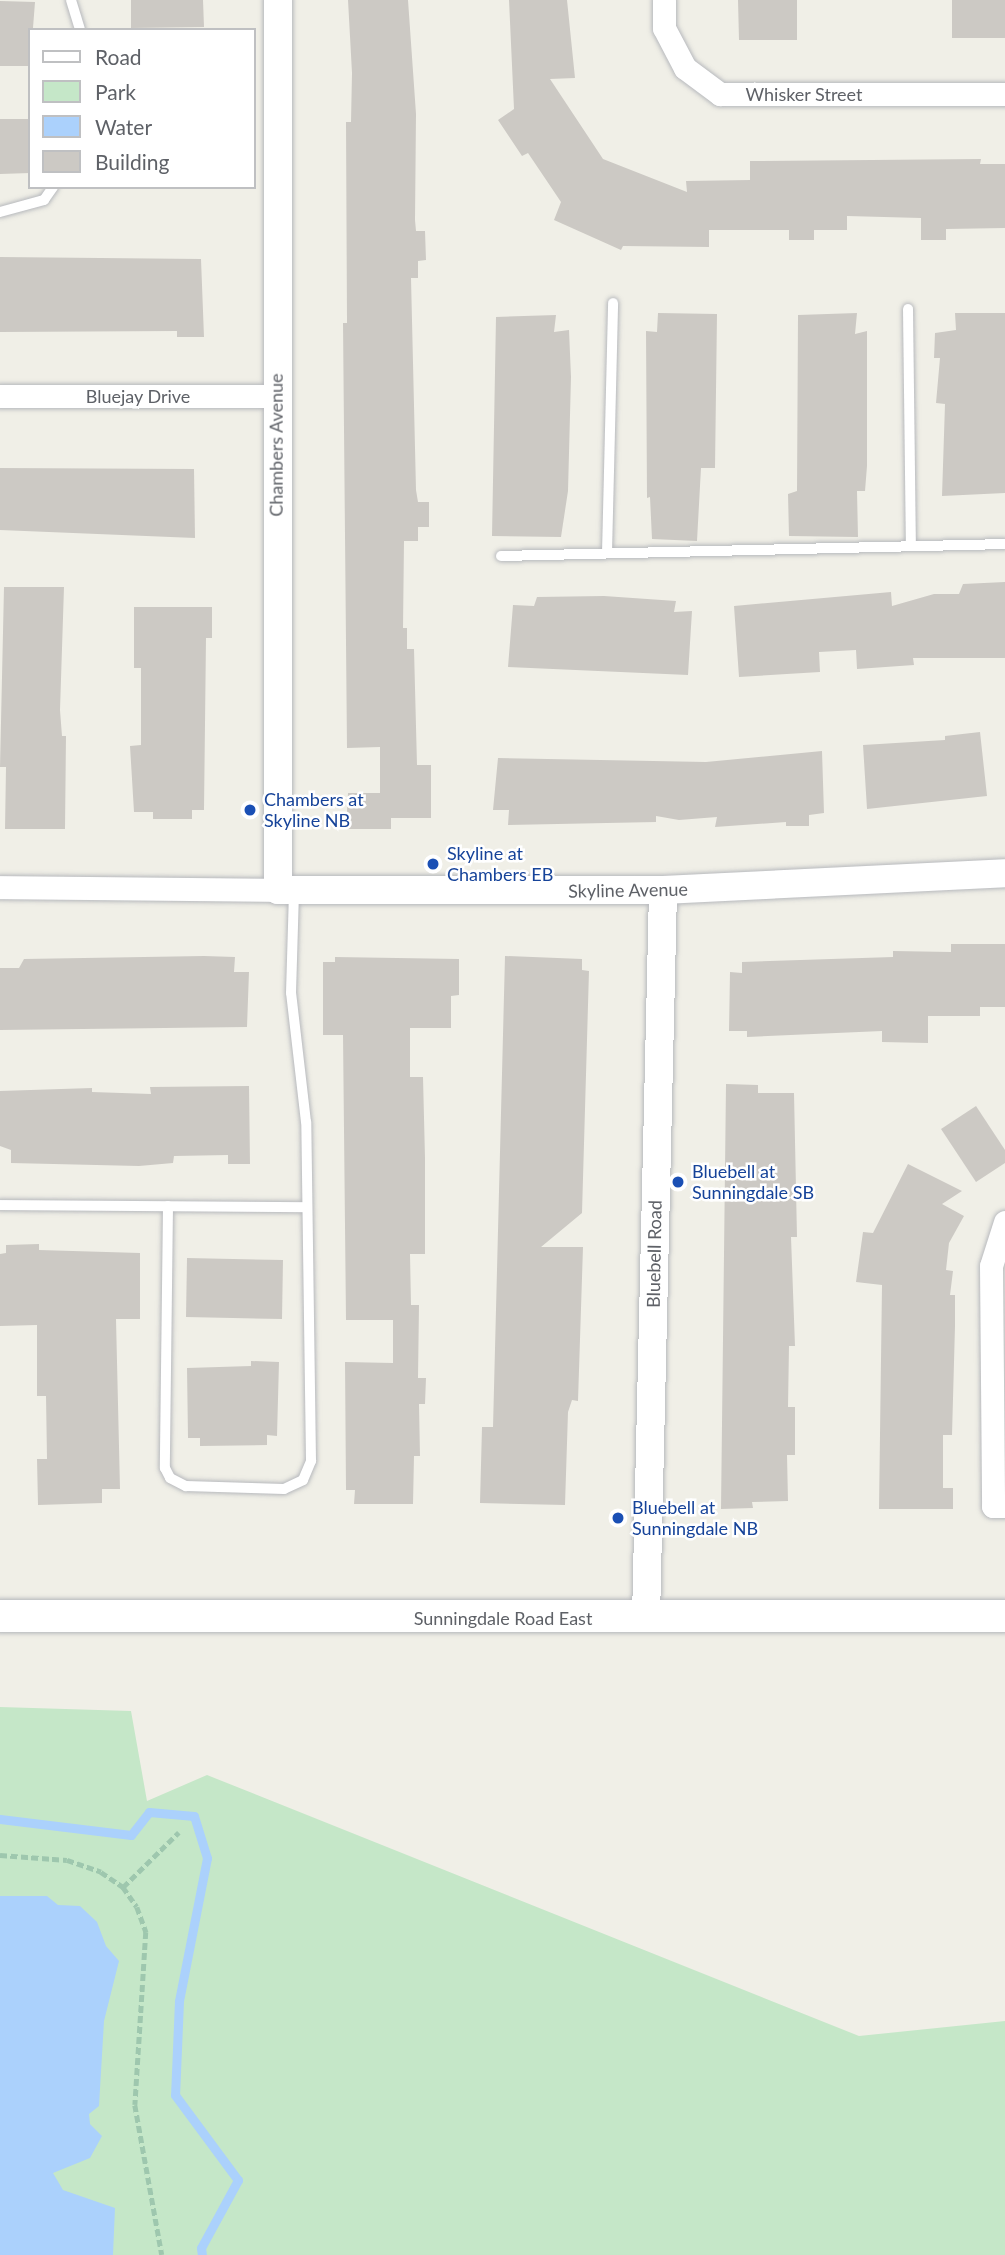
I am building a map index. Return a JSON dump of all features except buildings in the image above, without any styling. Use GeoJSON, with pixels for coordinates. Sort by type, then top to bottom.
{"type":"FeatureCollection","features":[{"type":"Feature","properties":{"kind":"main road","name":"Sunningdale Road East"},"geometry":{"type":"LineString","coordinates":[[0,1616],[1005,1616]]}},
{"type":"Feature","properties":{"kind":"street","name":"Chambers Avenue"},"geometry":{"type":"LineString","coordinates":[[278,0],[276,396],[286,890]]}},
{"type":"Feature","properties":{"kind":"street","name":"Whisker Street"},"geometry":{"type":"LineString","coordinates":[[664,0],[664,28],[685,68],[720,94],[1005,94]]}},
{"type":"Feature","properties":{"kind":"street","name":"Bluejay Drive"},"geometry":{"type":"LineString","coordinates":[[0,396],[276,396]]}},
{"type":"Feature","properties":{"kind":"street","name":"Skyline Avenue"},"geometry":{"type":"LineString","coordinates":[[0,887],[663,890],[1005,873]]}},
{"type":"Feature","properties":{"kind":"street","name":"Bluebell Road"},"geometry":{"type":"LineString","coordinates":[[646,1618],[663,890]]}},
{"type":"Feature","properties":{"kind":"street"},"geometry":{"type":"LineString","coordinates":[[1005,1222],[991,1266],[993,1506],[1005,1506]]}},
{"type":"Feature","properties":{"kind":"lane"},"geometry":{"type":"LineString","coordinates":[[71,0],[79,28]]}},
{"type":"Feature","properties":{"kind":"lane"},"geometry":{"type":"LineString","coordinates":[[0,212],[44,200],[52,189]]}},
{"type":"Feature","properties":{"kind":"lane"},"geometry":{"type":"LineString","coordinates":[[607,553],[614,303]]}},
{"type":"Feature","properties":{"kind":"lane"},"geometry":{"type":"LineString","coordinates":[[908,309],[911,546]]}},
{"type":"Feature","properties":{"kind":"lane"},"geometry":{"type":"LineString","coordinates":[[501,556],[1005,544]]}},
{"type":"Feature","properties":{"kind":"lane"},"geometry":{"type":"LineString","coordinates":[[168,1206],[165,1468],[170,1478],[186,1486],[284,1489],[303,1480],[311,1461],[306,1122],[292,993],[286,890]]}},
{"type":"Feature","properties":{"kind":"lane"},"geometry":{"type":"LineString","coordinates":[[0,1205],[307,1207]]}},
{"type":"Feature","properties":{"kind":"path"},"geometry":{"type":"LineString","coordinates":[[123,1886],[179,1832]]}},
{"type":"Feature","properties":{"kind":"path"},"geometry":{"type":"LineString","coordinates":[[0,1855],[67,1860],[100,1872],[123,1886],[146,1932],[135,2105],[162,2255]]}},
{"type":"Feature","properties":{"kind":"green space"},"geometry":{"type":"Polygon","coordinates":[[[0,1707],[131,1711],[147,1801],[207,1775],[859,2036],[1005,2021],[1005,2255],[0,2255],[0,1707]]]}},
{"type":"Feature","properties":{"kind":"water"},"geometry":{"type":"Polygon","coordinates":[[[0,1896],[47,1896],[58,1905],[80,1906],[97,1922],[106,1946],[119,1961],[104,2021],[99,2106],[89,2114],[90,2124],[102,2136],[90,2158],[53,2173],[63,2190],[115,2208],[113,2255],[0,2255],[0,1896]]]}},
{"type":"Feature","properties":{"kind":"waterway"},"geometry":{"type":"LineString","coordinates":[[0,1819],[131,1835],[149,1812],[194,1816],[207,1858],[179,2001],[175,2095],[238,2180],[201,2248],[202,2255]]}},
{"type":"Feature","properties":{"kind":"place","name":"Chambers at Skyline NB"},"geometry":{"type":"Point","coordinates":[250,810]}},
{"type":"Feature","properties":{"kind":"place","name":"Skyline at Chambers EB"},"geometry":{"type":"Point","coordinates":[433,864]}},
{"type":"Feature","properties":{"kind":"place","name":"Bluebell at Sunningdale SB"},"geometry":{"type":"Point","coordinates":[678,1182]}},
{"type":"Feature","properties":{"kind":"place","name":"Bluebell at Sunningdale NB"},"geometry":{"type":"Point","coordinates":[618,1518]}}]}
